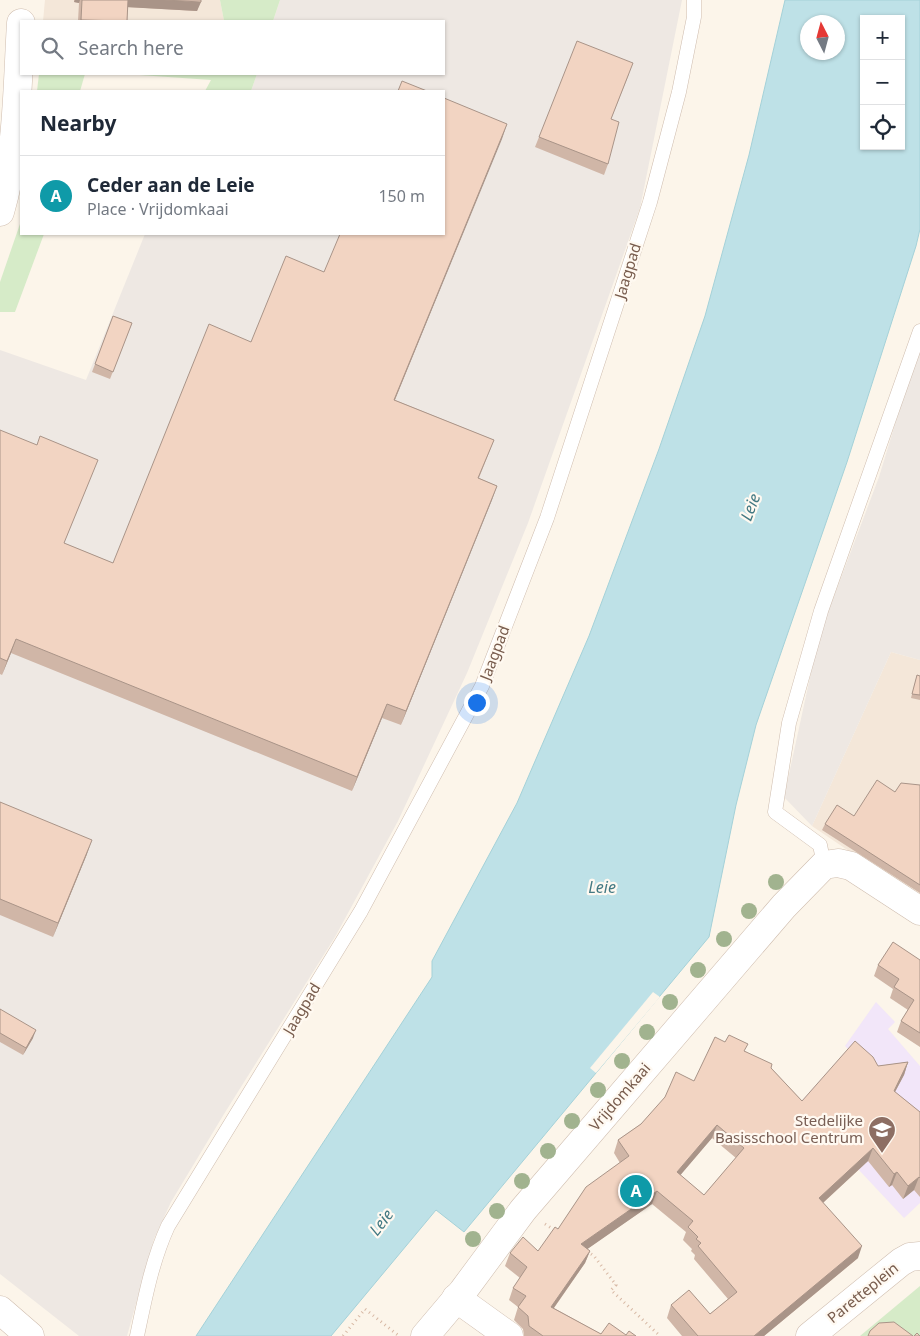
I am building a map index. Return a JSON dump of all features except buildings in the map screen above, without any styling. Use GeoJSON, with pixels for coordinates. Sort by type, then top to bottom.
{"type":"FeatureCollection","features":[{"type":"Feature","properties":{"kind":"street"},"geometry":{"type":"LineString","coordinates":[[21,20],[23,0]]}},
{"type":"Feature","properties":{"kind":"street"},"geometry":{"type":"LineString","coordinates":[[0,212],[7,189],[14,145],[20,40]]}},
{"type":"Feature","properties":{"kind":"street"},"geometry":{"type":"LineString","coordinates":[[824,865],[838,862],[851,866],[920,911]]}},
{"type":"Feature","properties":{"kind":"street","name":"Vrijdomkaai"},"geometry":{"type":"LineString","coordinates":[[424,1336],[456,1298],[523,1210],[784,906],[824,865]]}},
{"type":"Feature","properties":{"kind":"street","name":"Paretteplein"},"geometry":{"type":"LineString","coordinates":[[810,1336],[901,1262],[910,1257],[920,1256]]}},
{"type":"Feature","properties":{"kind":"street"},"geometry":{"type":"LineString","coordinates":[[456,1298],[509,1336]]}},
{"type":"Feature","properties":{"kind":"street"},"geometry":{"type":"LineString","coordinates":[[0,1310],[30,1336]]}},
{"type":"Feature","properties":{"kind":"lane","name":"Jaagpad"},"geometry":{"type":"LineString","coordinates":[[137,1336],[147,1284],[156,1252],[168,1226],[361,912],[482,686],[547,518],[650,202],[679,92],[694,17],[694,0]]}},
{"type":"Feature","properties":{"kind":"lane"},"geometry":{"type":"LineString","coordinates":[[824,865],[820,845],[775,812],[789,723],[821,611],[920,331]]}},
{"type":"Feature","properties":{"kind":"path"},"geometry":{"type":"LineString","coordinates":[[523,1210],[563,1235]]}},
{"type":"Feature","properties":{"kind":"path"},"geometry":{"type":"LineString","coordinates":[[582,1248],[594,1256],[616,1285],[611,1290],[660,1336]]}},
{"type":"Feature","properties":{"kind":"path"},"geometry":{"type":"LineString","coordinates":[[343,1336],[365,1309],[397,1335]]}},
{"type":"Feature","properties":{"kind":"shaded area"},"geometry":{"type":"Polygon","coordinates":[[[45,0],[220,0],[224,20],[43,20],[45,0]]]}},
{"type":"Feature","properties":{"kind":"shaded area"},"geometry":{"type":"Polygon","coordinates":[[[280,0],[682,0],[640,208],[528,523],[467,673],[398,821],[335,937],[171,1202],[154,1239],[127,1336],[79,1336],[0,1274],[0,350],[86,380],[145,235],[445,235],[445,90],[251,90],[257,75],[445,75],[445,20],[273,20],[280,0]]]}},
{"type":"Feature","properties":{"kind":"shaded area"},"geometry":{"type":"Polygon","coordinates":[[[920,342],[920,660],[891,652],[812,826],[784,797],[819,636],[879,477],[920,342]]]}},
{"type":"Feature","properties":{"kind":"shaded area"},"geometry":{"type":"Polygon","coordinates":[[[891,652],[920,660],[920,899],[812,826],[891,652]]]}},
{"type":"Feature","properties":{"kind":"shaded area","name":"Stedelijke Basisschool Centrum"},"geometry":{"type":"Polygon","coordinates":[[[876,1002],[895,1022],[888,1029],[920,1066],[920,1203],[904,1218],[798,1105],[848,1049],[845,1046],[876,1002]]]}},
{"type":"Feature","properties":{"kind":"green space"},"geometry":{"type":"Polygon","coordinates":[[[220,0],[280,0],[273,20],[224,20],[220,0]]]}},
{"type":"Feature","properties":{"kind":"green space"},"geometry":{"type":"Polygon","coordinates":[[[39,75],[85,75],[80,90],[37,90],[39,75]]]}},
{"type":"Feature","properties":{"kind":"green space"},"geometry":{"type":"Polygon","coordinates":[[[139,75],[257,75],[251,90],[206,90],[211,80],[139,75]]]}},
{"type":"Feature","properties":{"kind":"green space"},"geometry":{"type":"Polygon","coordinates":[[[20,224],[20,235],[44,235],[15,312],[0,312],[0,282],[20,224]]]}},
{"type":"Feature","properties":{"kind":"green space"},"geometry":{"type":"Polygon","coordinates":[[[920,1286],[920,1336],[860,1336],[920,1286]]]}},
{"type":"Feature","properties":{"kind":"water","name":"Leie"},"geometry":{"type":"Polygon","coordinates":[[[785,0],[920,0],[920,229],[847,462],[756,725],[736,805],[709,937],[464,1232],[436,1210],[331,1336],[196,1336],[432,977],[432,961],[517,803],[589,636],[659,449],[705,316],[749,155],[785,0]]]}},
{"type":"Feature","properties":{"kind":"pier"},"geometry":{"type":"Polygon","coordinates":[[[653,992],[660,997],[596,1073],[590,1068],[653,992]]]}},
{"type":"Feature","properties":{"kind":"place","name":"Stedelijke Basisschool Centrum"},"geometry":{"type":"Point","coordinates":[882,1154]}},
{"type":"Feature","properties":{"kind":"place","name":"Ceder aan de Leie"},"geometry":{"type":"Point","coordinates":[636,1191]}}]}
